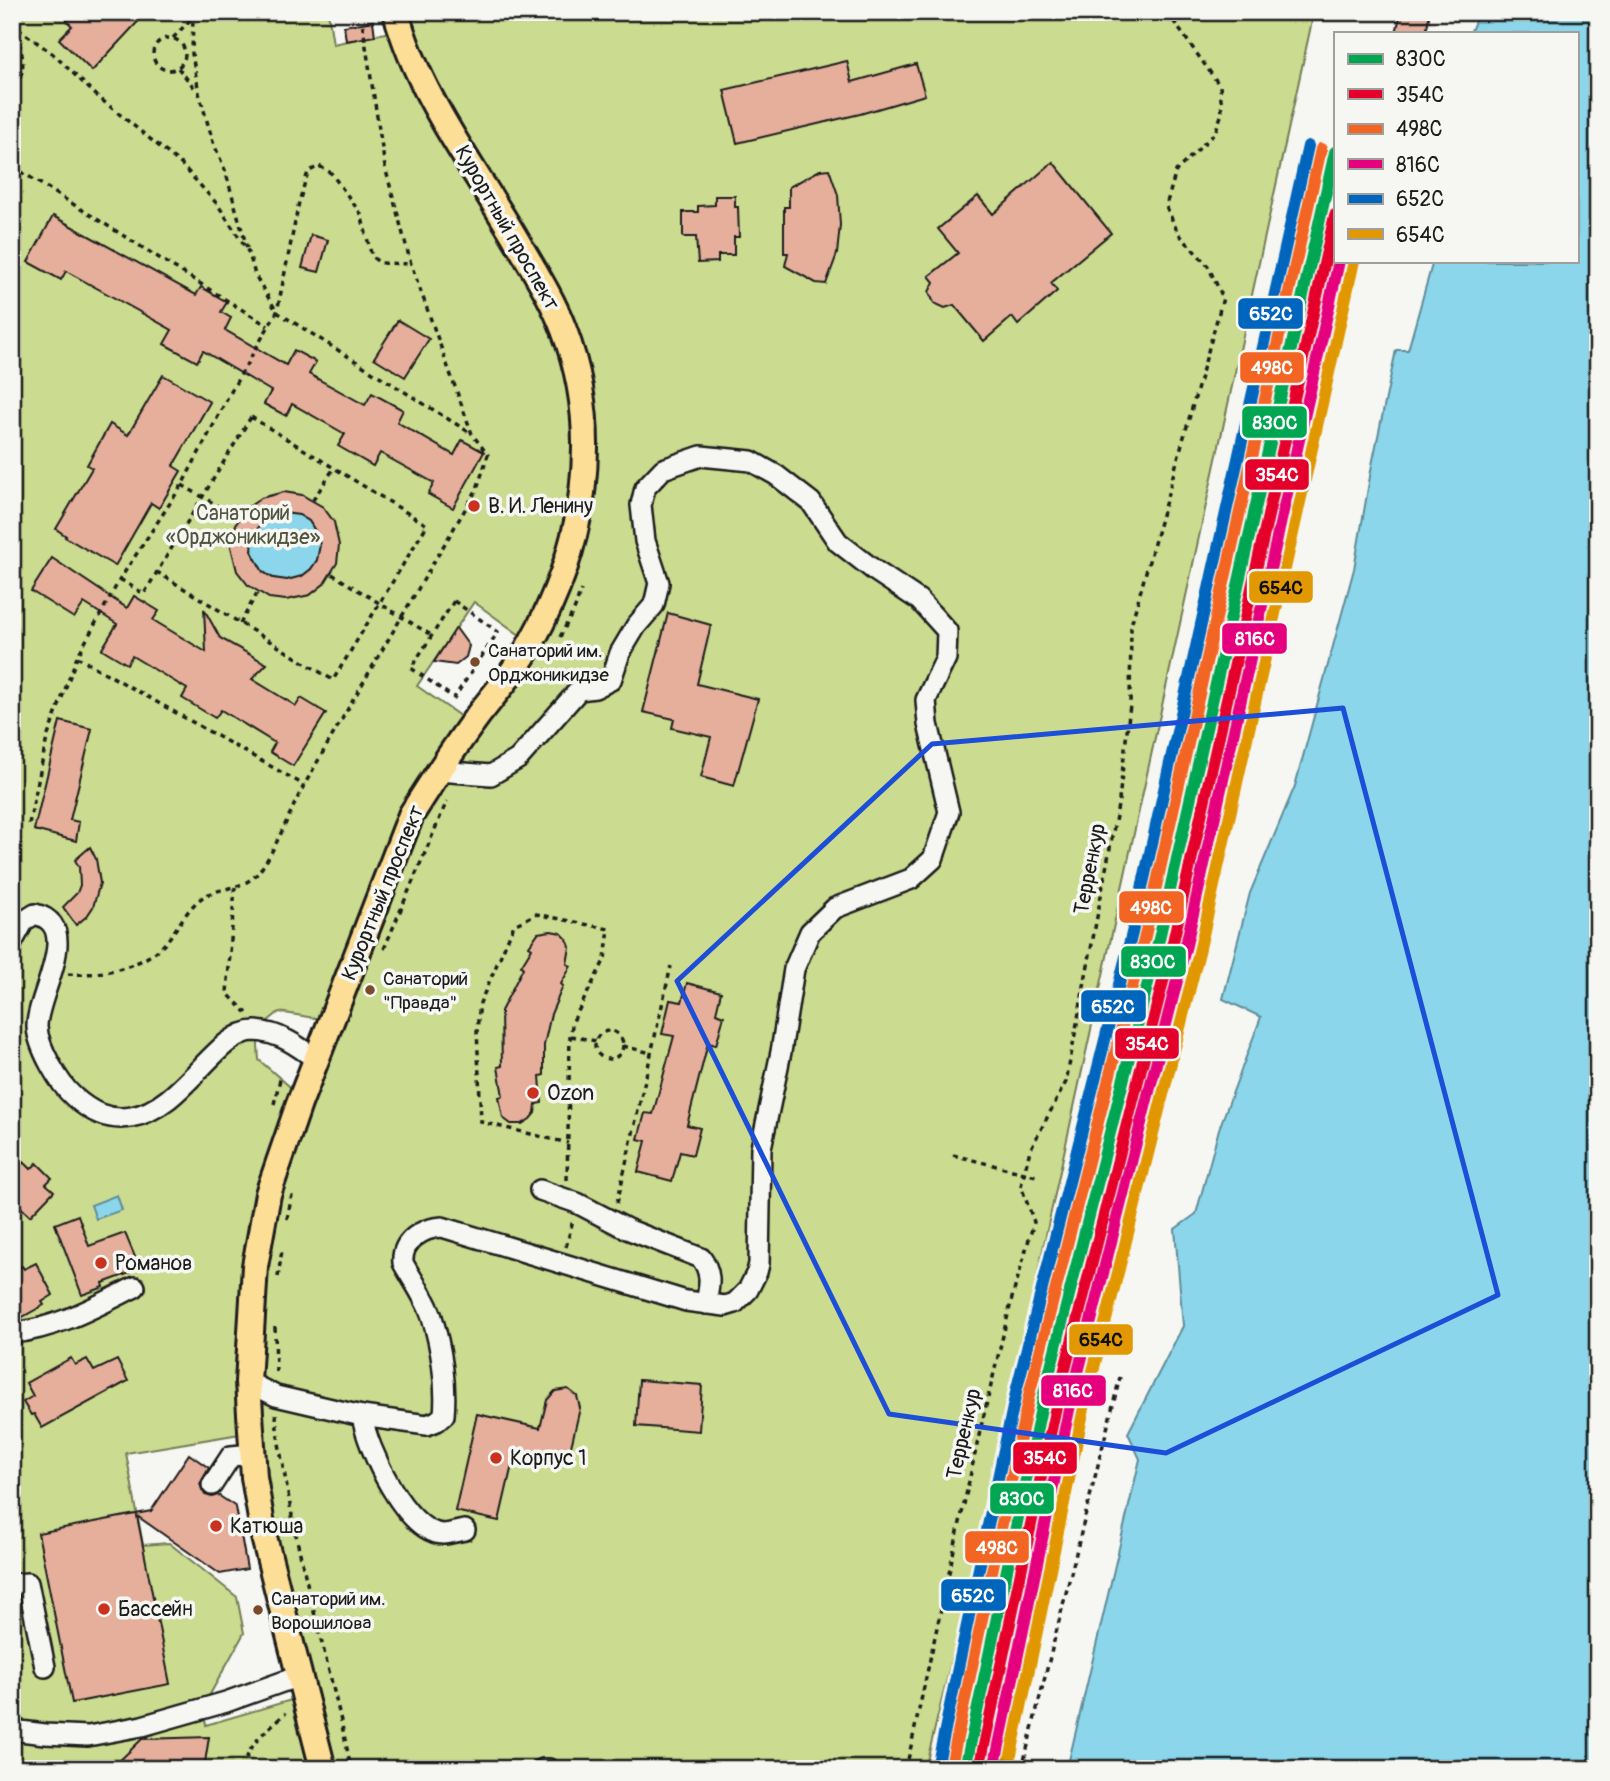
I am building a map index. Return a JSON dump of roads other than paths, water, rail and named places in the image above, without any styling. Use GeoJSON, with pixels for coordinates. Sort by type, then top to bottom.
{"type":"FeatureCollection","features":[{"type":"Feature","properties":{"kind":"main road","name":"Курортный проспект"},"geometry":{"type":"LineString","coordinates":[[323,1769],[264,1537],[254,1478],[248,1382],[255,1266],[268,1194],[411,815],[450,772],[532,642],[562,581],[577,525],[586,431],[578,375],[549,296],[415,65],[396,12]]}},
{"type":"Feature","properties":{"kind":"street"},"geometry":{"type":"LineString","coordinates":[[248,1382],[276,1396],[362,1416],[427,1425],[437,1421],[444,1415],[445,1400],[438,1343],[431,1315],[403,1264],[407,1245],[428,1228],[442,1227],[686,1301],[725,1306],[742,1299],[759,1264],[761,1148],[781,1052],[794,969],[810,932],[835,908],[911,878],[933,859],[949,812],[928,724],[926,700],[946,658],[947,631],[919,600],[874,570],[838,541],[811,502],[776,475],[751,461],[701,456],[663,469],[645,488],[641,505],[645,541],[659,583],[654,605],[620,653],[611,680],[595,688],[579,690],[518,759],[491,775],[450,772]]}},
{"type":"Feature","properties":{"kind":"street"},"geometry":{"type":"LineString","coordinates":[[12,943],[24,921],[35,914],[46,917],[55,927],[57,943],[52,973],[37,1025],[44,1050],[70,1094],[90,1111],[116,1119],[145,1115],[176,1095],[222,1046],[249,1032],[256,1031],[288,1039],[317,1060]]}},
{"type":"Feature","properties":{"kind":"street"},"geometry":{"type":"LineString","coordinates":[[540,1190],[577,1203],[612,1223],[701,1258],[708,1268],[710,1278],[706,1304]]}},
{"type":"Feature","properties":{"kind":"street"},"geometry":{"type":"LineString","coordinates":[[12,1332],[59,1322],[135,1287]]}},
{"type":"Feature","properties":{"kind":"street"},"geometry":{"type":"LineString","coordinates":[[362,1416],[365,1432],[398,1502],[419,1525],[442,1534],[465,1530]]}},
{"type":"Feature","properties":{"kind":"street"},"geometry":{"type":"LineString","coordinates":[[212,1485],[231,1456],[253,1454]]}},
{"type":"Feature","properties":{"kind":"street"},"geometry":{"type":"LineString","coordinates":[[12,1584],[28,1583],[45,1667]]}},
{"type":"Feature","properties":{"kind":"street"},"geometry":{"type":"LineString","coordinates":[[12,1730],[88,1736],[142,1726],[226,1702],[299,1676]]}},
{"type":"Feature","properties":{"kind":"street"},"geometry":{"type":"LineString","coordinates":[[543,1769],[549,1769]]}},
{"type":"Feature","properties":{"kind":"water"},"geometry":{"type":"Polygon","coordinates":[[[1479,12],[1598,12],[1598,1769],[1067,1769],[1140,1459],[1128,1433],[1183,1326],[1175,1229],[1196,1214],[1219,1129],[1261,1017],[1223,999],[1250,893],[1295,786],[1354,569],[1396,350],[1408,350],[1433,262],[1578,262],[1578,32],[1470,32],[1479,12]]]}},
{"type":"Feature","properties":{"kind":"water"},"geometry":{"type":"Polygon","coordinates":[[[286,512],[299,515],[310,522],[317,533],[320,546],[317,559],[310,570],[299,577],[286,580],[273,577],[262,570],[255,559],[252,546],[255,533],[262,522],[273,515],[286,512]]]}},
{"type":"Feature","properties":{"kind":"water"},"geometry":{"type":"Polygon","coordinates":[[[117,1195],[122,1210],[96,1219],[91,1205],[117,1195]]]}},
{"type":"Feature","properties":{"kind":"place","name":"В. И. Ленину"},"geometry":{"type":"Point","coordinates":[474,506]}},
{"type":"Feature","properties":{"kind":"place","name":"Санаторий им. Орджоникидзе"},"geometry":{"type":"Point","coordinates":[475,662]}},
{"type":"Feature","properties":{"kind":"place","name":"Санаторий \"Правда\""},"geometry":{"type":"Point","coordinates":[370,990]}},
{"type":"Feature","properties":{"kind":"place","name":"Ozon"},"geometry":{"type":"Point","coordinates":[533,1093]}},
{"type":"Feature","properties":{"kind":"place","name":"Романов"},"geometry":{"type":"Point","coordinates":[101,1263]}},
{"type":"Feature","properties":{"kind":"place","name":"Корпус 1"},"geometry":{"type":"Point","coordinates":[496,1458]}},
{"type":"Feature","properties":{"kind":"place","name":"Катюша"},"geometry":{"type":"Point","coordinates":[216,1526]}},
{"type":"Feature","properties":{"kind":"place","name":"Бассейн"},"geometry":{"type":"Point","coordinates":[104,1609]}},
{"type":"Feature","properties":{"kind":"place","name":"Санаторий им. Ворошилова"},"geometry":{"type":"Point","coordinates":[258,1610]}},
{"type":"Feature","properties":{"kind":"park label","name":"Санаторий «Орджоникидзе»"},"geometry":{"type":"Point","coordinates":[243,525]}}]}
